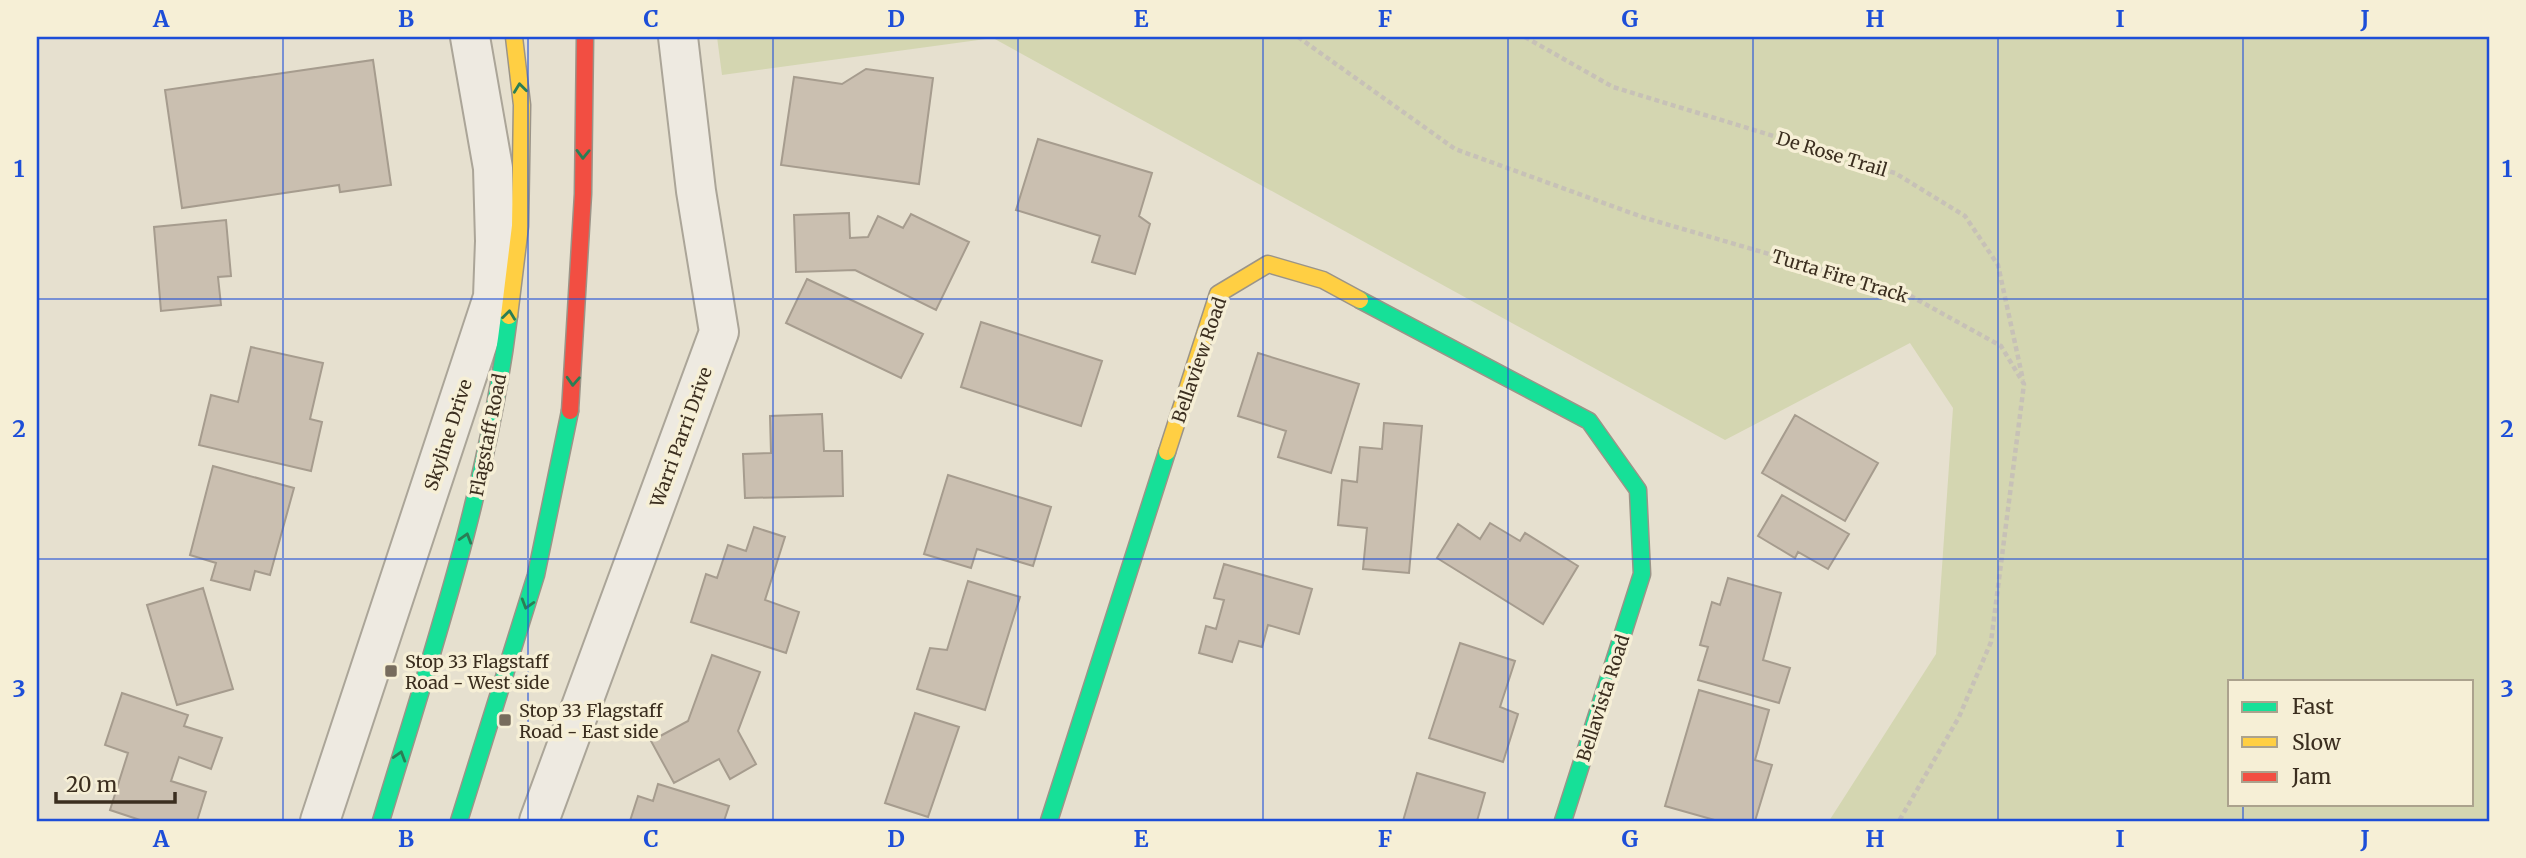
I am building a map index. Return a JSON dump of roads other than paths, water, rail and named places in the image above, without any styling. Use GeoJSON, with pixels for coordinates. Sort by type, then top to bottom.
{"type":"FeatureCollection","features":[{"type":"Feature","properties":{"kind":"main road","name":"Flagstaff Road"},"geometry":{"type":"LineString","coordinates":[[381,821],[472,516],[503,357],[520,226],[522,106],[514,37]]}},
{"type":"Feature","properties":{"kind":"main road"},"geometry":{"type":"LineString","coordinates":[[459,821],[536,575],[572,403],[583,194],[584,37]]}},
{"type":"Feature","properties":{"kind":"main road","name":"Bellaview Road"},"geometry":{"type":"LineString","coordinates":[[1049,821],[1218,294],[1268,264],[1323,280],[1588,421],[1638,490],[1642,574]]}},
{"type":"Feature","properties":{"kind":"main road","name":"Bellavista Road"},"geometry":{"type":"LineString","coordinates":[[1563,821],[1642,574]]}},
{"type":"Feature","properties":{"kind":"street","name":"Skyline Drive"},"geometry":{"type":"LineString","coordinates":[[320,821],[493,297],[493,168],[470,37]]}},
{"type":"Feature","properties":{"kind":"street","name":"Warri Parri Drive"},"geometry":{"type":"LineString","coordinates":[[539,821],[719,332],[696,191],[678,37]]}},
{"type":"Feature","properties":{"kind":"place","name":"Stop 33 Flagstaff Road - West side"},"geometry":{"type":"Point","coordinates":[391,671]}},
{"type":"Feature","properties":{"kind":"place","name":"Stop 33 Flagstaff Road - East side"},"geometry":{"type":"Point","coordinates":[505,720]}}]}
